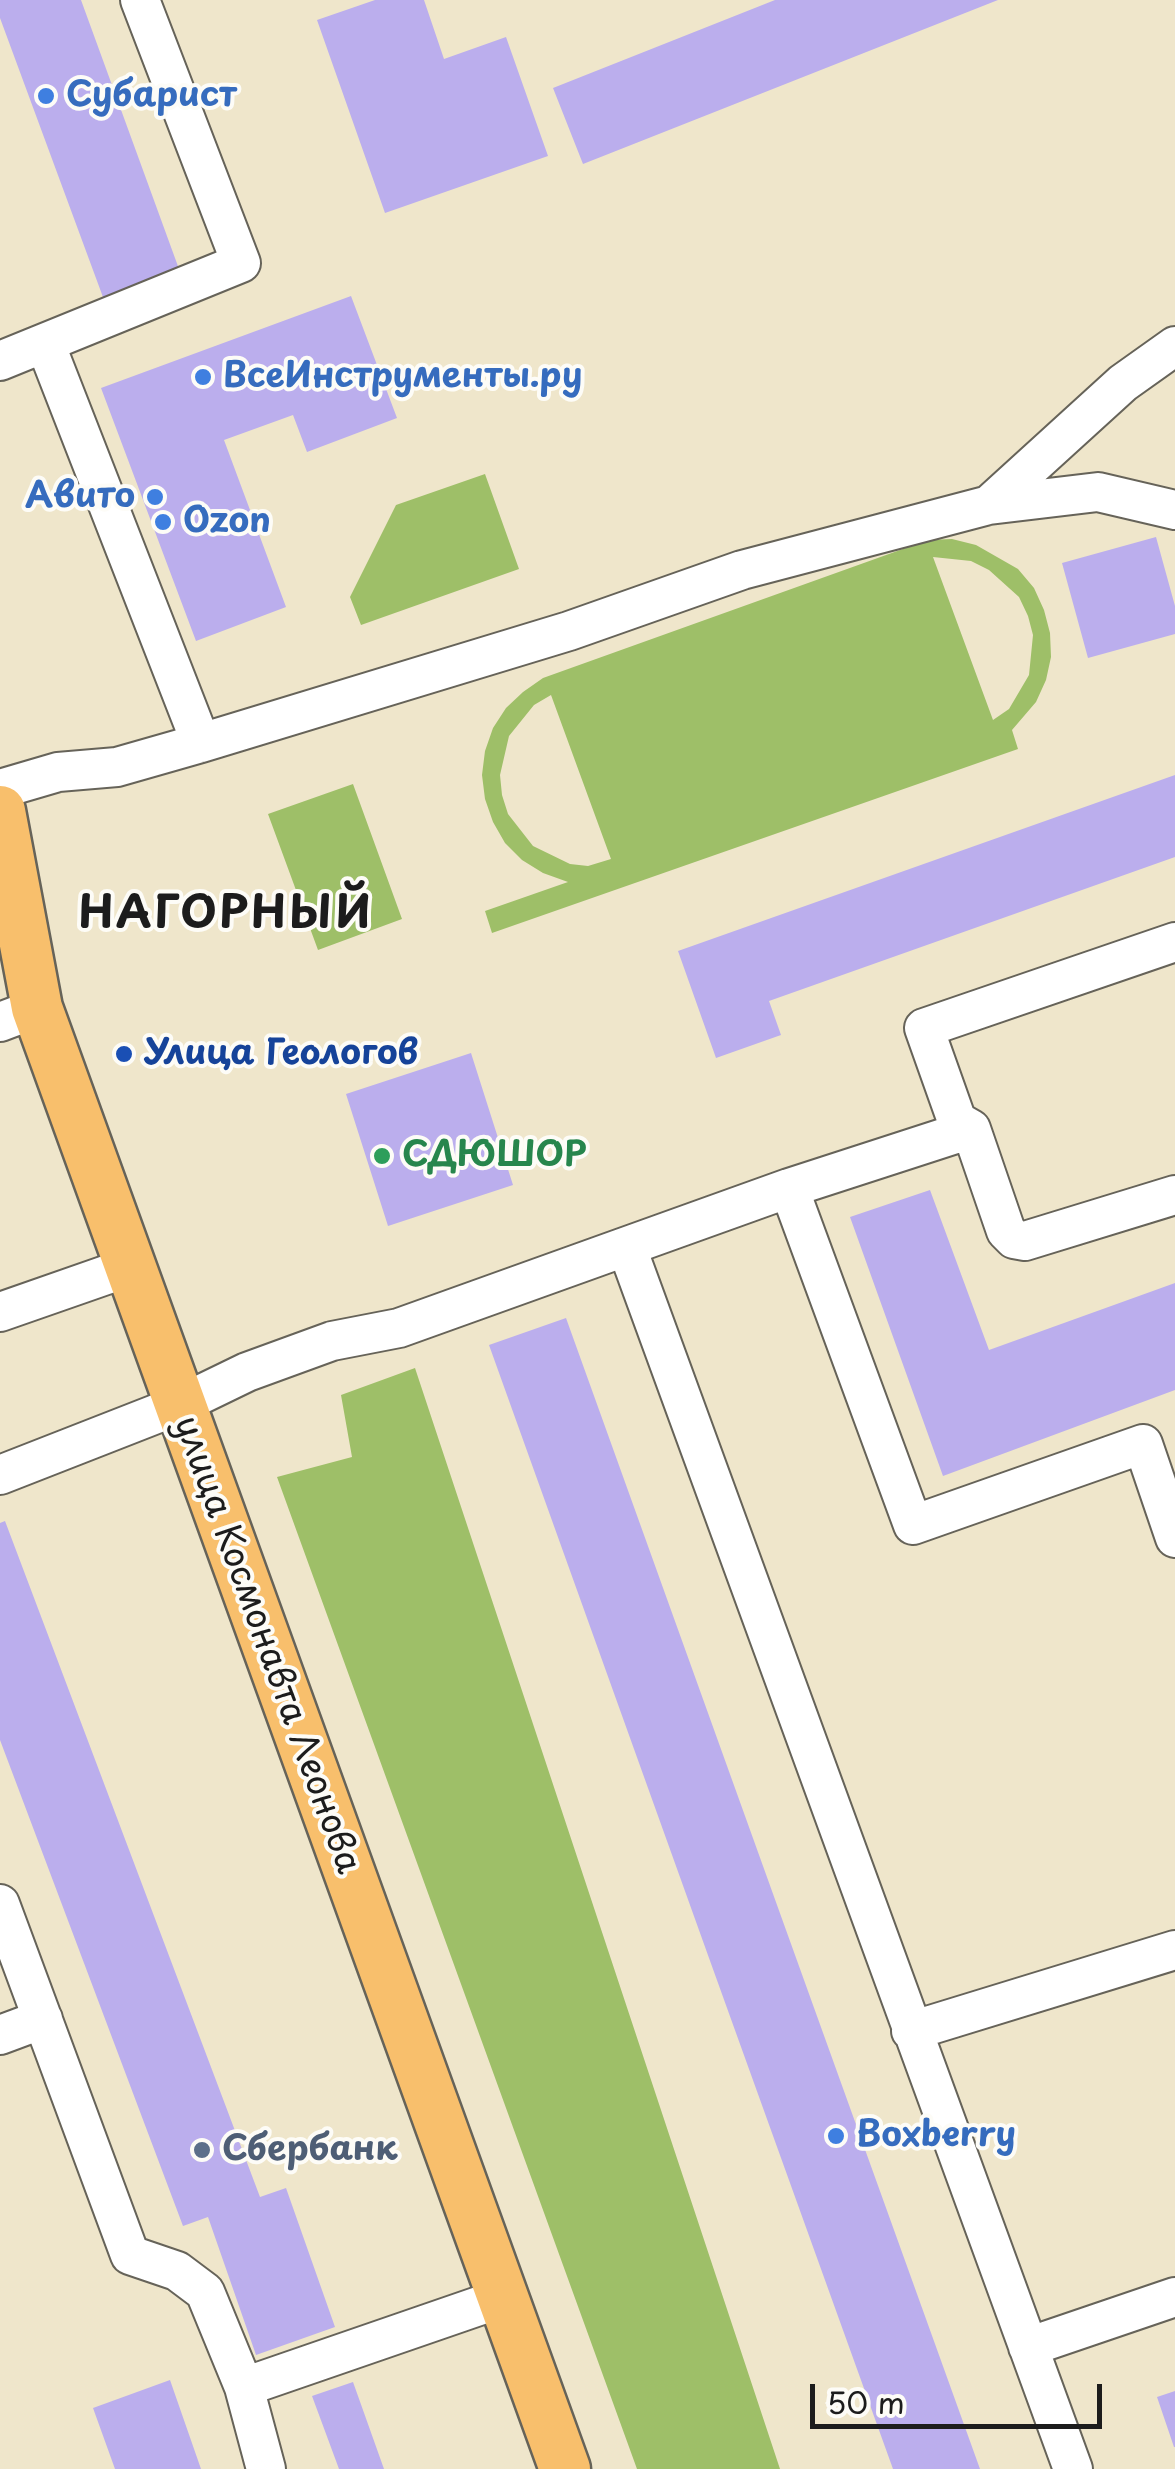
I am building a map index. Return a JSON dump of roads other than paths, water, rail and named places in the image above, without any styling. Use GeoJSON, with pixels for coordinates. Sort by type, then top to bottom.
{"type":"FeatureCollection","features":[{"type":"Feature","properties":{"kind":"main road","name":"улица Космонавта Леонова"},"geometry":{"type":"LineString","coordinates":[[0,811],[19,1015],[130,1267],[564,2469]]}},
{"type":"Feature","properties":{"kind":"lane"},"geometry":{"type":"LineString","coordinates":[[0,361],[241,262],[140,0]]}},
{"type":"Feature","properties":{"kind":"lane"},"geometry":{"type":"LineString","coordinates":[[45,343],[201,743]]}},
{"type":"Feature","properties":{"kind":"lane"},"geometry":{"type":"LineString","coordinates":[[989,504],[1123,383],[1175,346]]}},
{"type":"Feature","properties":{"kind":"lane"},"geometry":{"type":"LineString","coordinates":[[0,789],[58,772],[117,767],[201,743],[569,631],[742,570],[989,504],[1098,492],[1175,510]]}},
{"type":"Feature","properties":{"kind":"lane"},"geometry":{"type":"LineString","coordinates":[[1175,942],[924,1028],[957,1121],[971,1129],[1006,1232],[1014,1238],[1026,1241],[1175,1195]]}},
{"type":"Feature","properties":{"kind":"lane"},"geometry":{"type":"LineString","coordinates":[[0,1476],[180,1405],[248,1372],[332,1342],[399,1328],[788,1188],[971,1129]]}},
{"type":"Feature","properties":{"kind":"lane"},"geometry":{"type":"LineString","coordinates":[[788,1188],[912,1526],[1143,1444],[1175,1538]]}},
{"type":"Feature","properties":{"kind":"lane"},"geometry":{"type":"LineString","coordinates":[[627,1248],[1073,2469]]}},
{"type":"Feature","properties":{"kind":"lane"},"geometry":{"type":"LineString","coordinates":[[0,1312],[130,1267]]}},
{"type":"Feature","properties":{"kind":"lane"},"geometry":{"type":"LineString","coordinates":[[0,1904],[130,2255],[177,2271],[205,2292],[244,2387],[266,2469]]}},
{"type":"Feature","properties":{"kind":"lane"},"geometry":{"type":"LineString","coordinates":[[912,2031],[1175,1950]]}},
{"type":"Feature","properties":{"kind":"lane"},"geometry":{"type":"LineString","coordinates":[[0,2034],[44,2019]]}},
{"type":"Feature","properties":{"kind":"lane"},"geometry":{"type":"LineString","coordinates":[[1028,2347],[1175,2297]]}},
{"type":"Feature","properties":{"kind":"lane"},"geometry":{"type":"LineString","coordinates":[[244,2387],[502,2298]]}},
{"type":"Feature","properties":{"kind":"place","name":"Субарист"},"geometry":{"type":"Point","coordinates":[46,96]}},
{"type":"Feature","properties":{"kind":"place","name":"ВсеИнструменты.ру"},"geometry":{"type":"Point","coordinates":[203,377]}},
{"type":"Feature","properties":{"kind":"place","name":"Авито"},"geometry":{"type":"Point","coordinates":[155,497]}},
{"type":"Feature","properties":{"kind":"place","name":"Ozon"},"geometry":{"type":"Point","coordinates":[163,522]}},
{"type":"Feature","properties":{"kind":"place","name":"Улица Геологов"},"geometry":{"type":"Point","coordinates":[124,1054]}},
{"type":"Feature","properties":{"kind":"place","name":"СДЮШОР"},"geometry":{"type":"Point","coordinates":[382,1156]}},
{"type":"Feature","properties":{"kind":"place","name":"Boxberry"},"geometry":{"type":"Point","coordinates":[836,2136]}},
{"type":"Feature","properties":{"kind":"place","name":"Сбербанк"},"geometry":{"type":"Point","coordinates":[202,2150]}},
{"type":"Feature","properties":{"kind":"district","name":"НАГОРНЫЙ"},"geometry":{"type":"Point","coordinates":[226,916]}}]}
